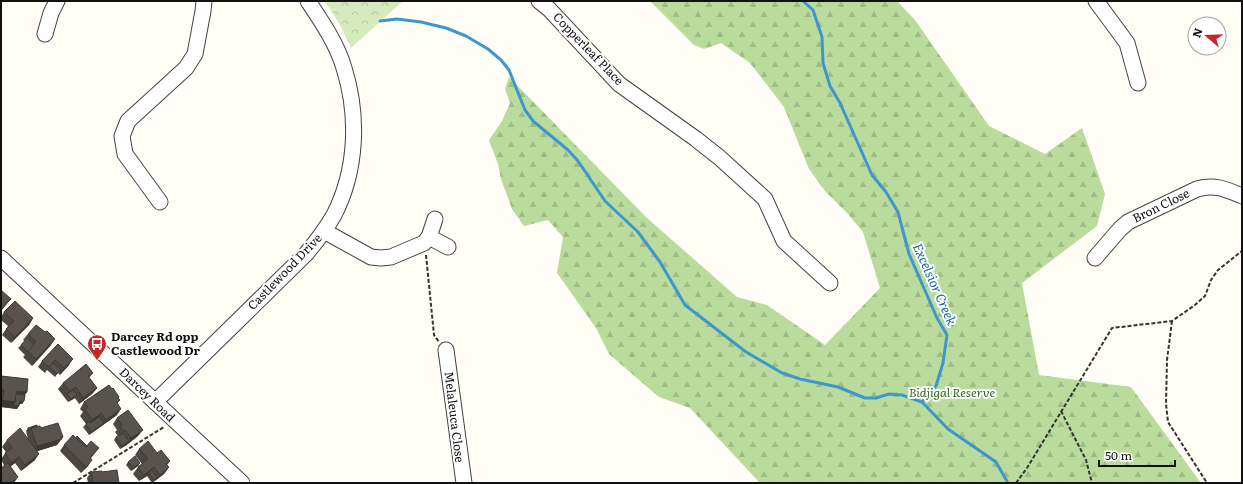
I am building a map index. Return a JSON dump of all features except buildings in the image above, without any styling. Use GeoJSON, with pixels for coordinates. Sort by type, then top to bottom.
{"type":"FeatureCollection","features":[{"type":"Feature","properties":{"kind":"street"},"geometry":{"type":"LineString","coordinates":[[45,34],[51,13],[57,1]]}},
{"type":"Feature","properties":{"kind":"street"},"geometry":{"type":"LineString","coordinates":[[160,202],[125,154],[122,136],[128,121],[186,68],[195,54],[204,1]]}},
{"type":"Feature","properties":{"kind":"street","name":"Castlewood Drive"},"geometry":{"type":"LineString","coordinates":[[155,402],[306,254],[324,231],[340,202],[348,177],[352,155],[354,114],[344,68],[327,30],[308,1]]}},
{"type":"Feature","properties":{"kind":"street","name":"Copperleaf Place"},"geometry":{"type":"LineString","coordinates":[[539,1],[549,9],[619,84],[696,138],[765,199],[784,241],[830,283]]}},
{"type":"Feature","properties":{"kind":"street"},"geometry":{"type":"LineString","coordinates":[[1096,1],[1127,43],[1138,82]]}},
{"type":"Feature","properties":{"kind":"street","name":"Bron Close"},"geometry":{"type":"LineString","coordinates":[[1095,258],[1128,222],[1197,189],[1206,186],[1214,186],[1242,196]]}},
{"type":"Feature","properties":{"kind":"street"},"geometry":{"type":"LineString","coordinates":[[427,240],[435,219]]}},
{"type":"Feature","properties":{"kind":"street"},"geometry":{"type":"LineString","coordinates":[[324,231],[371,257],[391,257],[427,240],[448,247]]}},
{"type":"Feature","properties":{"kind":"street","name":"Darcey Road"},"geometry":{"type":"LineString","coordinates":[[1,258],[242,483]]}},
{"type":"Feature","properties":{"kind":"street","name":"Melaleuca Close"},"geometry":{"type":"LineString","coordinates":[[446,350],[464,483]]}},
{"type":"Feature","properties":{"kind":"path"},"geometry":{"type":"LineString","coordinates":[[427,240],[434,335],[446,350]]}},
{"type":"Feature","properties":{"kind":"path"},"geometry":{"type":"LineString","coordinates":[[1016,483],[1027,468],[1112,328],[1172,321],[1205,296],[1211,280],[1218,270],[1242,251]]}},
{"type":"Feature","properties":{"kind":"path"},"geometry":{"type":"LineString","coordinates":[[1172,321],[1167,360],[1166,404],[1168,422],[1207,483]]}},
{"type":"Feature","properties":{"kind":"path"},"geometry":{"type":"LineString","coordinates":[[1061,411],[1086,460],[1092,483]]}},
{"type":"Feature","properties":{"kind":"path"},"geometry":{"type":"LineString","coordinates":[[73,483],[174,421]]}},
{"type":"Feature","properties":{"kind":"green space"},"geometry":{"type":"Polygon","coordinates":[[[325,1],[403,1],[351,48],[340,25],[325,1]]]}},
{"type":"Feature","properties":{"kind":"green space","name":"Bidjigal Reserve"},"geometry":{"type":"Polygon","coordinates":[[[650,1],[897,1],[915,20],[989,126],[1045,154],[1082,128],[1105,194],[1097,226],[1022,283],[1039,375],[1131,387],[1201,483],[760,483],[690,408],[659,397],[609,354],[596,328],[557,273],[563,237],[548,220],[524,226],[512,209],[501,179],[498,164],[489,140],[502,121],[510,103],[505,89],[509,77],[647,218],[737,297],[767,305],[825,345],[880,288],[863,232],[825,191],[809,169],[784,107],[750,63],[721,43],[704,49],[694,45],[650,1]]]}},
{"type":"Feature","properties":{"kind":"waterway","name":"Excelsior Creek"},"geometry":{"type":"LineString","coordinates":[[803,1],[813,10],[822,37],[823,63],[830,86],[840,103],[872,175],[886,192],[898,212],[909,254],[937,318],[947,335],[943,363],[936,386],[922,402],[948,429],[996,462],[1008,483]]}},
{"type":"Feature","properties":{"kind":"waterway"},"geometry":{"type":"LineString","coordinates":[[380,21],[397,19],[421,22],[446,28],[466,36],[488,49],[501,60],[509,70],[525,110],[533,121],[568,150],[578,161],[605,201],[638,232],[660,262],[685,305],[746,352],[782,373],[800,379],[838,387],[865,398],[876,398],[889,394],[902,395],[922,402]]}},
{"type":"Feature","properties":{"kind":"place","name":"Darcey Rd opp Castlewood Dr"},"geometry":{"type":"Point","coordinates":[97,361]}}]}
